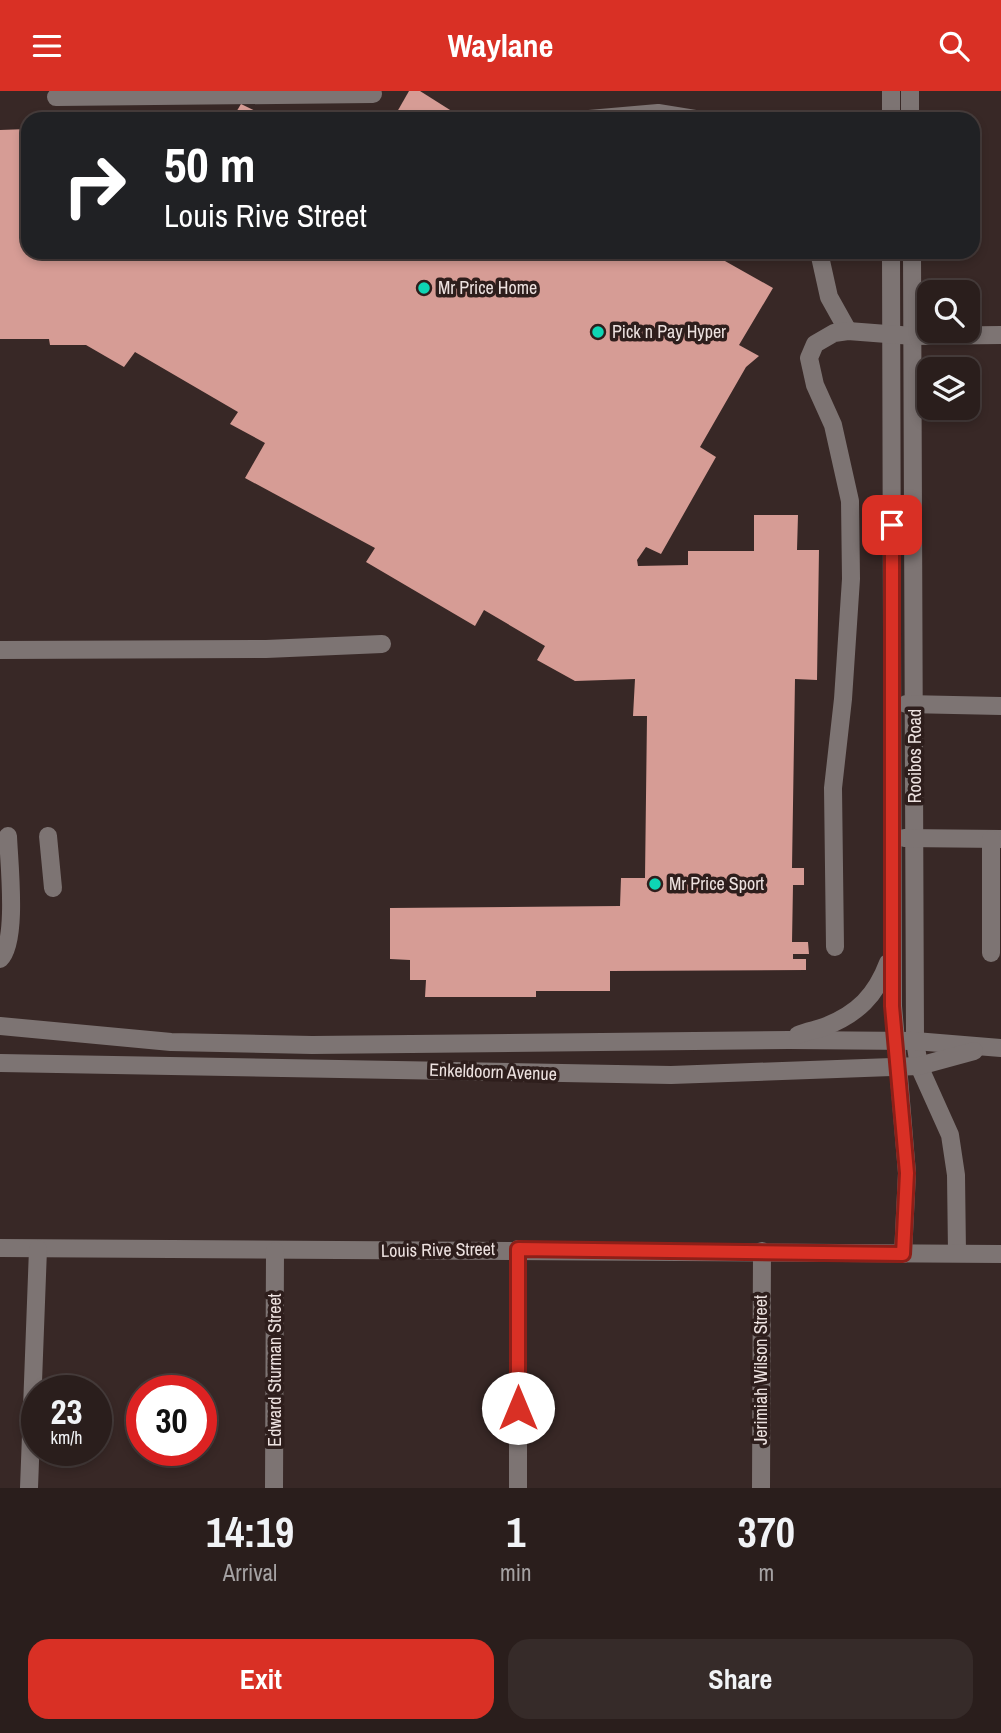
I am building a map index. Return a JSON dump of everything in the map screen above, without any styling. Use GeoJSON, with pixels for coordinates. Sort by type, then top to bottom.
{"type":"FeatureCollection","features":[{"type":"Feature","properties":{"kind":"street"},"geometry":{"type":"LineString","coordinates":[[891,91],[891,112]]}},
{"type":"Feature","properties":{"kind":"street"},"geometry":{"type":"LineString","coordinates":[[909,91],[910,112]]}},
{"type":"Feature","properties":{"kind":"street"},"geometry":{"type":"LineString","coordinates":[[56,97],[373,94]]}},
{"type":"Feature","properties":{"kind":"street"},"geometry":{"type":"LineString","coordinates":[[821,259],[829,297],[848,331]]}},
{"type":"Feature","properties":{"kind":"street","name":"Rooibos Road"},"geometry":{"type":"LineString","coordinates":[[891,259],[894,838],[892,954],[894,1041],[907,1173],[903,1254]]}},
{"type":"Feature","properties":{"kind":"street","name":"Rooibos Road"},"geometry":{"type":"LineString","coordinates":[[912,259],[915,1041],[919,1066],[950,1135],[956,1175],[957,1253]]}},
{"type":"Feature","properties":{"kind":"street"},"geometry":{"type":"LineString","coordinates":[[835,947],[832,788],[844,699],[850,501],[833,425],[815,385],[809,358],[815,344],[834,333],[848,331],[913,336],[1001,335]]}},
{"type":"Feature","properties":{"kind":"street"},"geometry":{"type":"LineString","coordinates":[[0,650],[266,649],[382,644]]}},
{"type":"Feature","properties":{"kind":"street"},"geometry":{"type":"LineString","coordinates":[[892,704],[1001,706]]}},
{"type":"Feature","properties":{"kind":"street"},"geometry":{"type":"LineString","coordinates":[[0,959],[8,947],[10,928],[8,836]]}},
{"type":"Feature","properties":{"kind":"street"},"geometry":{"type":"LineString","coordinates":[[48,836],[53,888]]}},
{"type":"Feature","properties":{"kind":"street"},"geometry":{"type":"LineString","coordinates":[[894,838],[996,839],[991,953]]}},
{"type":"Feature","properties":{"kind":"street"},"geometry":{"type":"LineString","coordinates":[[789,1040],[841,1020],[859,1009],[873,994],[892,954]]}},
{"type":"Feature","properties":{"kind":"street","name":"Enkeldoorn Avenue"},"geometry":{"type":"LineString","coordinates":[[0,1026],[171,1042],[312,1045],[789,1040],[915,1041],[992,1048]]}},
{"type":"Feature","properties":{"kind":"street","name":"Enkeldoorn Avenue"},"geometry":{"type":"LineString","coordinates":[[0,1063],[671,1075],[897,1068],[919,1066],[992,1048]]}},
{"type":"Feature","properties":{"kind":"street","name":"Louis Rive Street"},"geometry":{"type":"LineString","coordinates":[[0,1248],[275,1251],[518,1249],[1001,1254]]}},
{"type":"Feature","properties":{"kind":"street"},"geometry":{"type":"LineString","coordinates":[[29,1488],[38,1249]]}},
{"type":"Feature","properties":{"kind":"street"},"geometry":{"type":"LineString","coordinates":[[517,1488],[518,1249]]}},
{"type":"Feature","properties":{"kind":"street","name":"Edward Sturman Street"},"geometry":{"type":"LineString","coordinates":[[274,1488],[275,1251]]}},
{"type":"Feature","properties":{"kind":"street","name":"Jerimiah Wilson Street"},"geometry":{"type":"LineString","coordinates":[[761,1488],[762,1251]]}},
{"type":"Feature","properties":{"kind":"building"},"geometry":{"type":"Polygon","coordinates":[[[409,91],[420,91],[453,112],[397,112],[409,91]]]}},
{"type":"Feature","properties":{"kind":"building"},"geometry":{"type":"Polygon","coordinates":[[[241,104],[258,112],[236,112],[241,104]]]}},
{"type":"Feature","properties":{"kind":"building"},"geometry":{"type":"Polygon","coordinates":[[[21,129],[21,259],[721,259],[773,288],[739,345],[759,356],[746,367],[700,447],[716,457],[661,554],[646,547],[637,560],[638,566],[688,565],[688,551],[754,551],[754,515],[798,515],[797,550],[819,550],[817,680],[795,679],[792,868],[804,868],[804,885],[793,885],[792,942],[808,942],[809,954],[793,954],[793,959],[806,959],[806,970],[610,971],[610,991],[536,991],[536,997],[425,997],[426,980],[410,980],[410,960],[390,959],[390,908],[620,906],[621,878],[645,878],[647,716],[633,716],[635,679],[575,681],[537,660],[545,646],[484,610],[475,626],[366,562],[375,548],[245,478],[265,443],[230,424],[238,412],[135,352],[124,367],[86,345],[50,345],[49,339],[0,339],[0,130],[21,129]]]}},
{"type":"Feature","properties":{"kind":"place","name":"Mr Price Home"},"geometry":{"type":"Point","coordinates":[424,288]}},
{"type":"Feature","properties":{"kind":"place","name":"Pick n Pay Hyper"},"geometry":{"type":"Point","coordinates":[598,332]}},
{"type":"Feature","properties":{"kind":"place","name":"Mr Price Sport"},"geometry":{"type":"Point","coordinates":[655,884]}},
{"type":"Feature","properties":{"kind":"route"},"geometry":{"type":"LineString","coordinates":[[518,1408],[518,1249],[903,1254],[907,1173],[892,1006],[892,525]]}}]}
